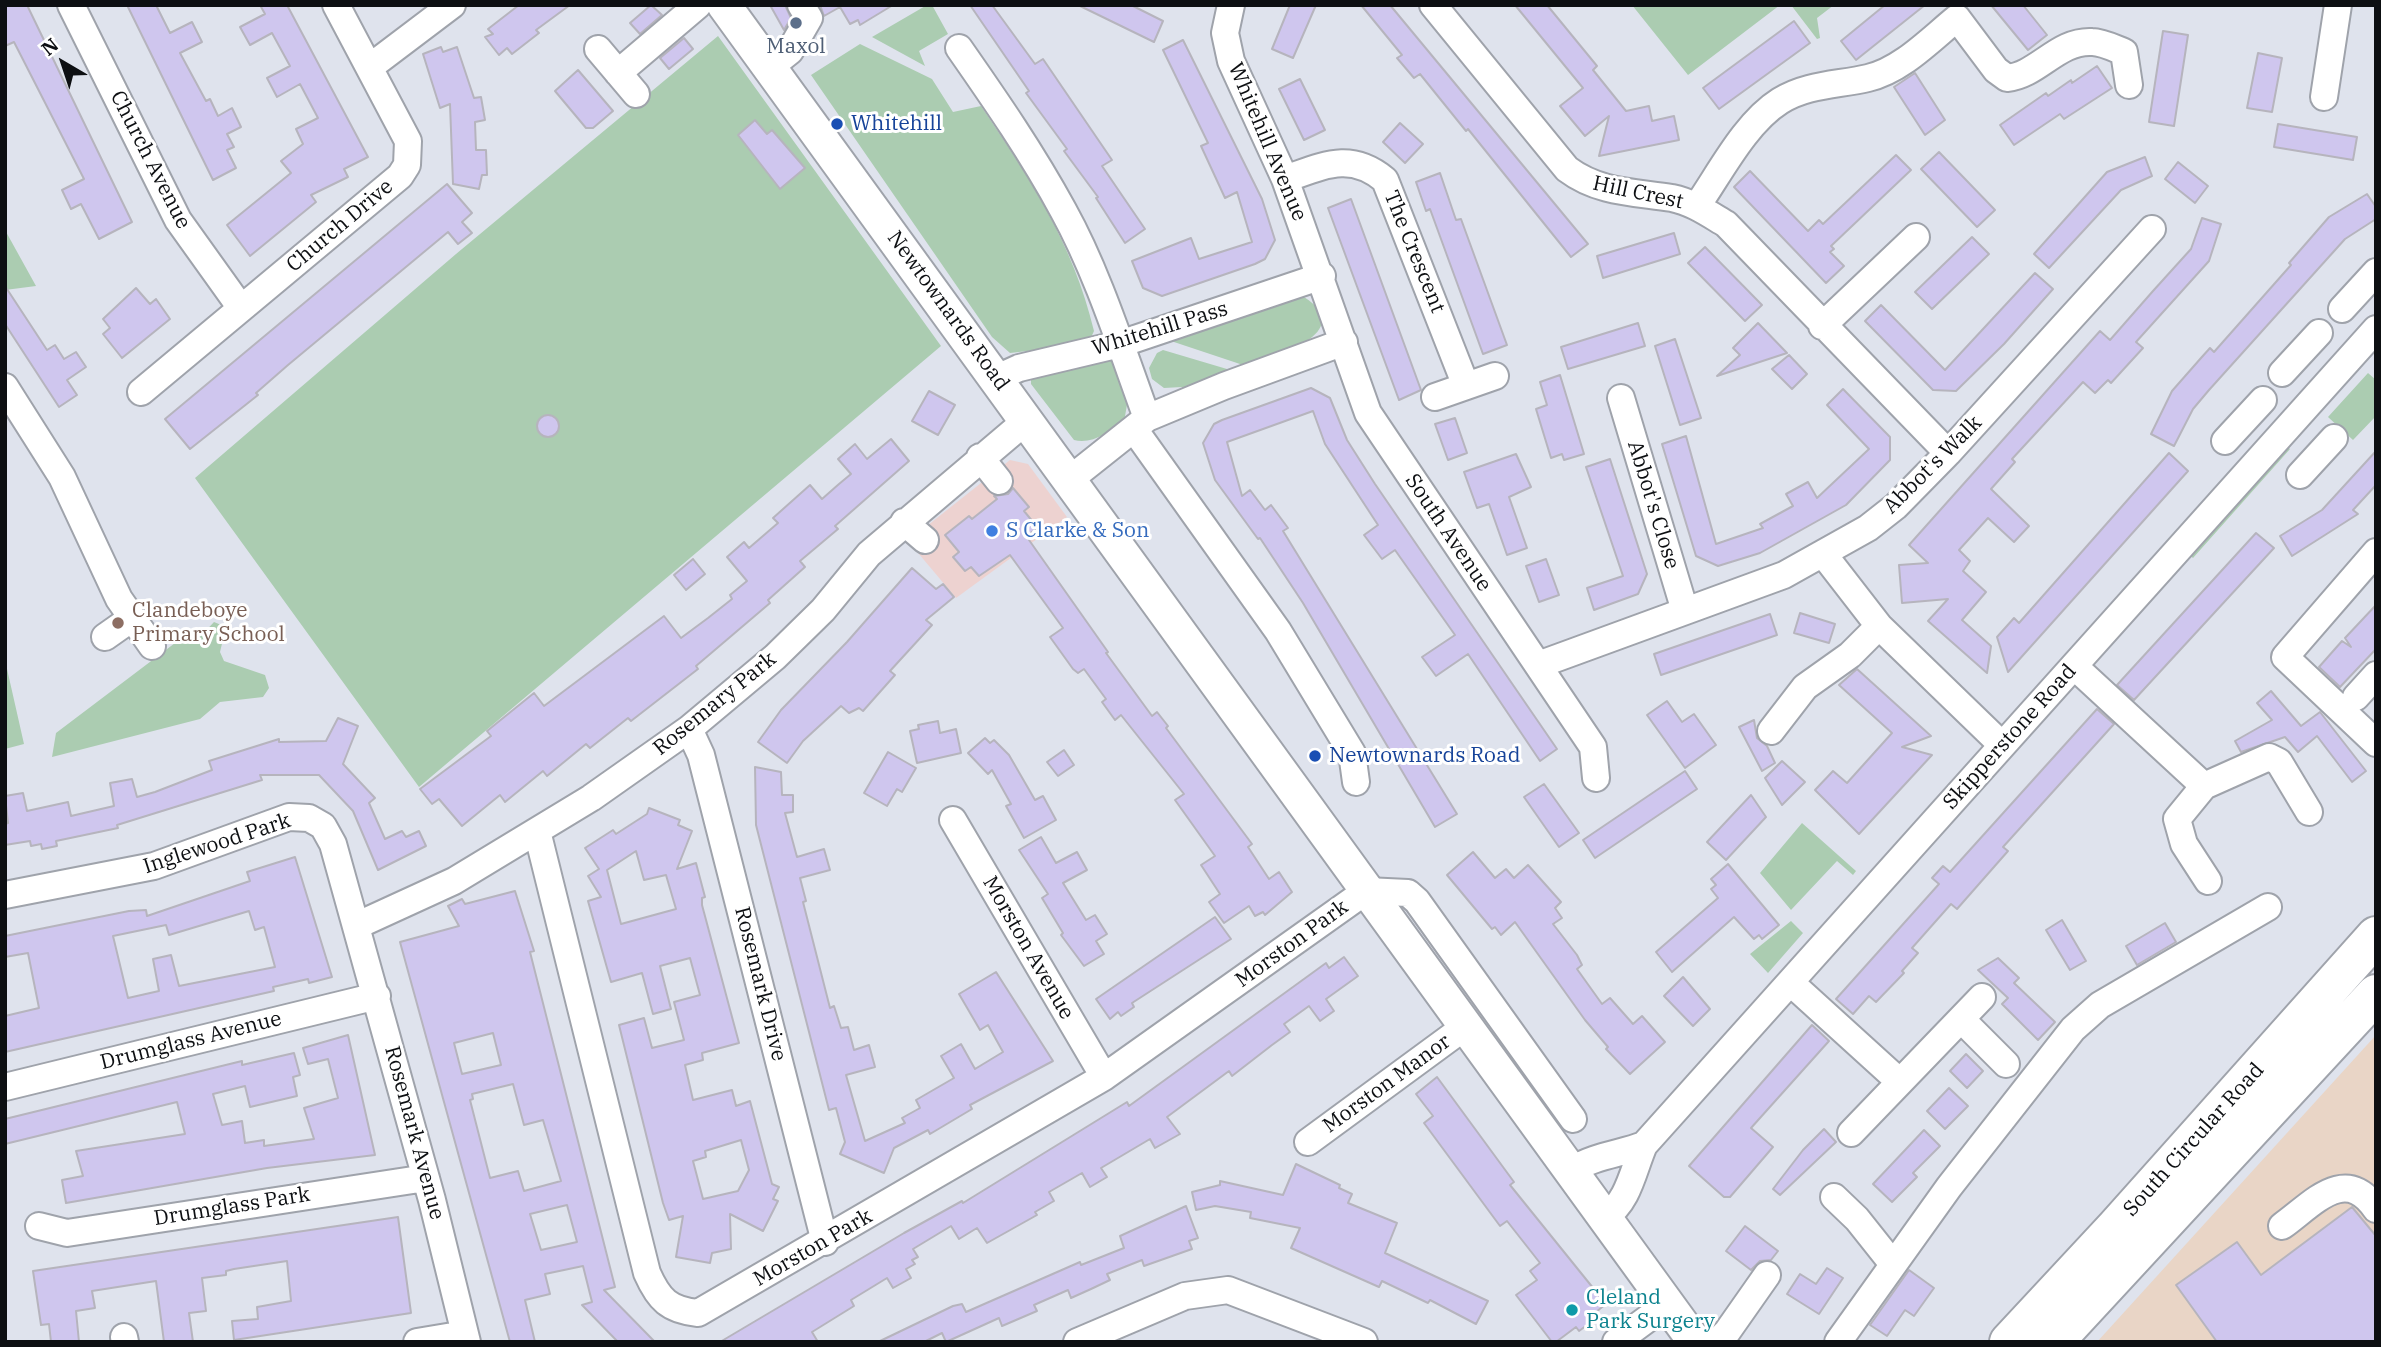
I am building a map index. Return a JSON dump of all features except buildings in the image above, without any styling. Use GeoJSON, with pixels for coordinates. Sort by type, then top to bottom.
{"type":"FeatureCollection","features":[{"type":"Feature","properties":{"kind":"highway","name":"South Circular Road"},"geometry":{"type":"LineString","coordinates":[[2008,1342],[2116,1227],[2376,936]]}},
{"type":"Feature","properties":{"kind":"highway","name":"South Circular Road"},"geometry":{"type":"LineString","coordinates":[[2054,1342],[2376,994]]}},
{"type":"Feature","properties":{"kind":"main road","name":"Newtownards Road"},"geometry":{"type":"LineString","coordinates":[[718,6],[780,59],[1069,480],[1695,1342]]}},
{"type":"Feature","properties":{"kind":"street","name":"Church Avenue"},"geometry":{"type":"LineString","coordinates":[[71,5],[178,220],[241,308]]}},
{"type":"Feature","properties":{"kind":"street","name":"Church Drive"},"geometry":{"type":"LineString","coordinates":[[141,392],[400,176],[407,165],[408,141],[336,5]]}},
{"type":"Feature","properties":{"kind":"street"},"geometry":{"type":"LineString","coordinates":[[370,67],[452,5]]}},
{"type":"Feature","properties":{"kind":"street"},"geometry":{"type":"LineString","coordinates":[[780,59],[809,18],[802,5]]}},
{"type":"Feature","properties":{"kind":"street","name":"Whitehill Avenue"},"geometry":{"type":"LineString","coordinates":[[1231,5],[1225,33],[1231,61],[1285,179],[1322,276]]}},
{"type":"Feature","properties":{"kind":"street","name":"Hill Crest"},"geometry":{"type":"LineString","coordinates":[[1433,5],[1567,169],[1584,182],[1626,194],[1674,198],[1697,206],[1726,225],[1948,453]]}},
{"type":"Feature","properties":{"kind":"street"},"geometry":{"type":"LineString","coordinates":[[2324,97],[2338,5]]}},
{"type":"Feature","properties":{"kind":"street"},"geometry":{"type":"LineString","coordinates":[[618,73],[718,6]]}},
{"type":"Feature","properties":{"kind":"street"},"geometry":{"type":"LineString","coordinates":[[1697,206],[1742,138],[1779,101],[1810,88],[1849,92],[1869,78],[1893,68],[1957,18],[1996,70],[2007,78],[2021,76],[2071,44],[2092,42],[2123,52],[2129,85]]}},
{"type":"Feature","properties":{"kind":"street"},"geometry":{"type":"LineString","coordinates":[[959,48],[1018,133],[1065,212],[1120,344],[1140,423],[1278,631],[1353,753],[1356,782]]}},
{"type":"Feature","properties":{"kind":"street"},"geometry":{"type":"LineString","coordinates":[[598,49],[636,94]]}},
{"type":"Feature","properties":{"kind":"street","name":"The Crescent"},"geometry":{"type":"LineString","coordinates":[[1285,179],[1324,165],[1353,162],[1372,169],[1385,180],[1466,386]]}},
{"type":"Feature","properties":{"kind":"street","name":"Abbot's Walk"},"geometry":{"type":"LineString","coordinates":[[1538,665],[1784,575],[1824,555],[1896,506],[1948,453],[2152,229]]}},
{"type":"Feature","properties":{"kind":"street"},"geometry":{"type":"LineString","coordinates":[[1822,326],[1916,237]]}},
{"type":"Feature","properties":{"kind":"street","name":"Whitehill Pass"},"geometry":{"type":"LineString","coordinates":[[997,377],[1019,368],[1120,344],[1322,276]]}},
{"type":"Feature","properties":{"kind":"street","name":"South Avenue"},"geometry":{"type":"LineString","coordinates":[[1322,276],[1368,413],[1593,747],[1596,778]]}},
{"type":"Feature","properties":{"kind":"street"},"geometry":{"type":"LineString","coordinates":[[2342,309],[2370,289]]}},
{"type":"Feature","properties":{"kind":"street","name":"Skipperstone Road"},"geometry":{"type":"LineString","coordinates":[[1605,1217],[1618,1209],[1625,1197],[1644,1145],[2375,331]]}},
{"type":"Feature","properties":{"kind":"street"},"geometry":{"type":"LineString","coordinates":[[2282,373],[2319,333]]}},
{"type":"Feature","properties":{"kind":"street"},"geometry":{"type":"LineString","coordinates":[[1069,480],[1140,423],[1224,386],[1344,342]]}},
{"type":"Feature","properties":{"kind":"street"},"geometry":{"type":"LineString","coordinates":[[2300,353],[2330,380]]}},
{"type":"Feature","properties":{"kind":"street"},"geometry":{"type":"LineString","coordinates":[[1435,397],[1494,376]]}},
{"type":"Feature","properties":{"kind":"street"},"geometry":{"type":"LineString","coordinates":[[11,395],[62,477],[119,599],[152,646]]}},
{"type":"Feature","properties":{"kind":"street","name":"Abbot's Close"},"geometry":{"type":"LineString","coordinates":[[1620,398],[1685,611]]}},
{"type":"Feature","properties":{"kind":"street"},"geometry":{"type":"LineString","coordinates":[[2225,441],[2263,400]]}},
{"type":"Feature","properties":{"kind":"street"},"geometry":{"type":"LineString","coordinates":[[2244,419],[2317,456]]}},
{"type":"Feature","properties":{"kind":"street","name":"Rosemary Park"},"geometry":{"type":"LineString","coordinates":[[358,925],[454,881],[591,798],[689,729],[775,657],[823,610],[869,554],[904,522],[1027,420]]}},
{"type":"Feature","properties":{"kind":"street"},"geometry":{"type":"LineString","coordinates":[[980,457],[999,481]]}},
{"type":"Feature","properties":{"kind":"street"},"geometry":{"type":"LineString","coordinates":[[904,522],[925,540]]}},
{"type":"Feature","properties":{"kind":"street"},"geometry":{"type":"LineString","coordinates":[[2376,552],[2285,657],[2376,743]]}},
{"type":"Feature","properties":{"kind":"street"},"geometry":{"type":"LineString","coordinates":[[1824,555],[1879,626],[2002,745]]}},
{"type":"Feature","properties":{"kind":"street"},"geometry":{"type":"LineString","coordinates":[[105,637],[132,618]]}},
{"type":"Feature","properties":{"kind":"street"},"geometry":{"type":"LineString","coordinates":[[1771,731],[1805,687],[1850,655],[1879,626]]}},
{"type":"Feature","properties":{"kind":"street"},"geometry":{"type":"LineString","coordinates":[[2074,666],[2204,786]]}},
{"type":"Feature","properties":{"kind":"street"},"geometry":{"type":"LineString","coordinates":[[2356,697],[2376,675]]}},
{"type":"Feature","properties":{"kind":"street","name":"Rosemark Drive"},"geometry":{"type":"LineString","coordinates":[[689,729],[701,755],[825,1241]]}},
{"type":"Feature","properties":{"kind":"street"},"geometry":{"type":"LineString","coordinates":[[2208,881],[2184,844],[2178,819],[2204,786],[2269,757],[2280,762],[2309,812]]}},
{"type":"Feature","properties":{"kind":"street","name":"Inglewood Park"},"geometry":{"type":"LineString","coordinates":[[5,895],[154,866],[250,829],[289,817],[309,818],[323,826],[333,844],[358,925]]}},
{"type":"Feature","properties":{"kind":"street","name":"Morston Avenue"},"geometry":{"type":"LineString","coordinates":[[953,820],[1104,1077]]}},
{"type":"Feature","properties":{"kind":"street","name":"Morston Park"},"geometry":{"type":"LineString","coordinates":[[537,831],[647,1273],[656,1292],[677,1311],[698,1313],[1104,1077],[1366,891]]}},
{"type":"Feature","properties":{"kind":"street"},"geometry":{"type":"LineString","coordinates":[[1366,891],[1408,893],[1417,901],[1573,1119]]}},
{"type":"Feature","properties":{"kind":"street"},"geometry":{"type":"LineString","coordinates":[[1838,1342],[1892,1263],[2073,1029],[2100,1005],[2268,907]]}},
{"type":"Feature","properties":{"kind":"street","name":"Rosemark Avenue"},"geometry":{"type":"LineString","coordinates":[[358,925],[466,1338]]}},
{"type":"Feature","properties":{"kind":"street"},"geometry":{"type":"LineString","coordinates":[[1791,983],[1900,1082]]}},
{"type":"Feature","properties":{"kind":"street","name":"Drumglass Avenue"},"geometry":{"type":"LineString","coordinates":[[5,1087],[377,996]]}},
{"type":"Feature","properties":{"kind":"street"},"geometry":{"type":"LineString","coordinates":[[1851,1133],[1982,997]]}},
{"type":"Feature","properties":{"kind":"street"},"geometry":{"type":"LineString","coordinates":[[1961,1019],[2006,1064]]}},
{"type":"Feature","properties":{"kind":"street","name":"Morston Manor"},"geometry":{"type":"LineString","coordinates":[[1308,1142],[1466,1026]]}},
{"type":"Feature","properties":{"kind":"street","name":"Skipperstone Road"},"geometry":{"type":"LineString","coordinates":[[1572,1170],[1595,1157],[1614,1156],[1644,1145]]}},
{"type":"Feature","properties":{"kind":"street","name":"Drumglass Park"},"geometry":{"type":"LineString","coordinates":[[39,1226],[67,1233],[426,1178]]}},
{"type":"Feature","properties":{"kind":"street"},"geometry":{"type":"LineString","coordinates":[[2282,1226],[2335,1188],[2346,1186],[2358,1191],[2376,1209]]}},
{"type":"Feature","properties":{"kind":"street"},"geometry":{"type":"LineString","coordinates":[[1834,1197],[1857,1219],[1892,1263]]}},
{"type":"Feature","properties":{"kind":"street"},"geometry":{"type":"LineString","coordinates":[[1717,1342],[1767,1275]]}},
{"type":"Feature","properties":{"kind":"street"},"geometry":{"type":"LineString","coordinates":[[1077,1342],[1185,1296],[1228,1290],[1364,1342]]}},
{"type":"Feature","properties":{"kind":"street"},"geometry":{"type":"LineString","coordinates":[[1616,1342],[1669,1303]]}},
{"type":"Feature","properties":{"kind":"street"},"geometry":{"type":"LineString","coordinates":[[417,1342],[466,1338]]}},
{"type":"Feature","properties":{"kind":"shaded area"},"geometry":{"type":"Polygon","coordinates":[[[1010,460],[1028,464],[1067,517],[956,598],[908,541],[1010,460]]]}},
{"type":"Feature","properties":{"kind":"shaded area"},"geometry":{"type":"Polygon","coordinates":[[[2376,1035],[2376,1342],[2097,1342],[2376,1035]]]}},
{"type":"Feature","properties":{"kind":"green space"},"geometry":{"type":"Polygon","coordinates":[[[927,5],[932,5],[948,34],[919,51],[925,66],[872,37],[927,5]]]}},
{"type":"Feature","properties":{"kind":"green space"},"geometry":{"type":"Polygon","coordinates":[[[1632,5],[1780,5],[1688,75],[1632,5]]]}},
{"type":"Feature","properties":{"kind":"green space"},"geometry":{"type":"Polygon","coordinates":[[[1791,5],[1834,5],[1817,18],[1820,38],[1817,39],[1791,5]]]}},
{"type":"Feature","properties":{"kind":"green space"},"geometry":{"type":"Polygon","coordinates":[[[718,36],[941,346],[419,787],[195,478],[456,254],[718,36]]]}},
{"type":"Feature","properties":{"kind":"green space"},"geometry":{"type":"Polygon","coordinates":[[[860,44],[932,79],[953,112],[981,106],[1033,186],[1062,240],[1085,299],[1094,331],[1088,344],[1010,353],[992,337],[811,75],[860,44]]]}},
{"type":"Feature","properties":{"kind":"green space"},"geometry":{"type":"Polygon","coordinates":[[[5,230],[36,286],[5,290],[5,230]]]}},
{"type":"Feature","properties":{"kind":"green space"},"geometry":{"type":"Polygon","coordinates":[[[1304,297],[1318,310],[1322,321],[1317,332],[1292,350],[1249,367],[1168,340],[1290,298],[1304,297]]]}},
{"type":"Feature","properties":{"kind":"green space"},"geometry":{"type":"Polygon","coordinates":[[[1163,350],[1237,372],[1184,391],[1182,387],[1164,388],[1152,379],[1149,368],[1157,353],[1163,350]]]}},
{"type":"Feature","properties":{"kind":"green space"},"geometry":{"type":"Polygon","coordinates":[[[1120,357],[1128,399],[1124,422],[1094,439],[1074,440],[1031,384],[1031,377],[1120,357]]]}},
{"type":"Feature","properties":{"kind":"green space"},"geometry":{"type":"Polygon","coordinates":[[[2368,373],[2376,380],[2376,416],[2353,440],[2328,417],[2368,373]]]}},
{"type":"Feature","properties":{"kind":"green space"},"geometry":{"type":"Polygon","coordinates":[[[2285,444],[2290,449],[2193,558],[2188,554],[2285,444]]]}},
{"type":"Feature","properties":{"kind":"green space"},"geometry":{"type":"Polygon","coordinates":[[[214,622],[226,627],[220,652],[224,661],[265,675],[269,688],[263,697],[220,702],[200,719],[52,757],[56,733],[175,643],[197,640],[214,622]]]}},
{"type":"Feature","properties":{"kind":"green space"},"geometry":{"type":"Polygon","coordinates":[[[5,660],[24,744],[5,749],[5,660]]]}},
{"type":"Feature","properties":{"kind":"green space"},"geometry":{"type":"Polygon","coordinates":[[[1802,823],[1856,871],[1853,875],[1837,861],[1791,910],[1760,873],[1802,823]]]}},
{"type":"Feature","properties":{"kind":"green space"},"geometry":{"type":"Polygon","coordinates":[[[1791,921],[1803,933],[1768,973],[1750,954],[1791,921]]]}},
{"type":"Feature","properties":{"kind":"place","name":"Maxol"},"geometry":{"type":"Point","coordinates":[796,23]}},
{"type":"Feature","properties":{"kind":"place","name":"Whitehill"},"geometry":{"type":"Point","coordinates":[837,124]}},
{"type":"Feature","properties":{"kind":"place","name":"S Clarke & Son"},"geometry":{"type":"Point","coordinates":[992,531]}},
{"type":"Feature","properties":{"kind":"place","name":"Clandeboye Primary School"},"geometry":{"type":"Point","coordinates":[118,623]}},
{"type":"Feature","properties":{"kind":"place","name":"Newtownards Road"},"geometry":{"type":"Point","coordinates":[1315,756]}},
{"type":"Feature","properties":{"kind":"place","name":"Cleland Park Surgery"},"geometry":{"type":"Point","coordinates":[1572,1310]}}]}
